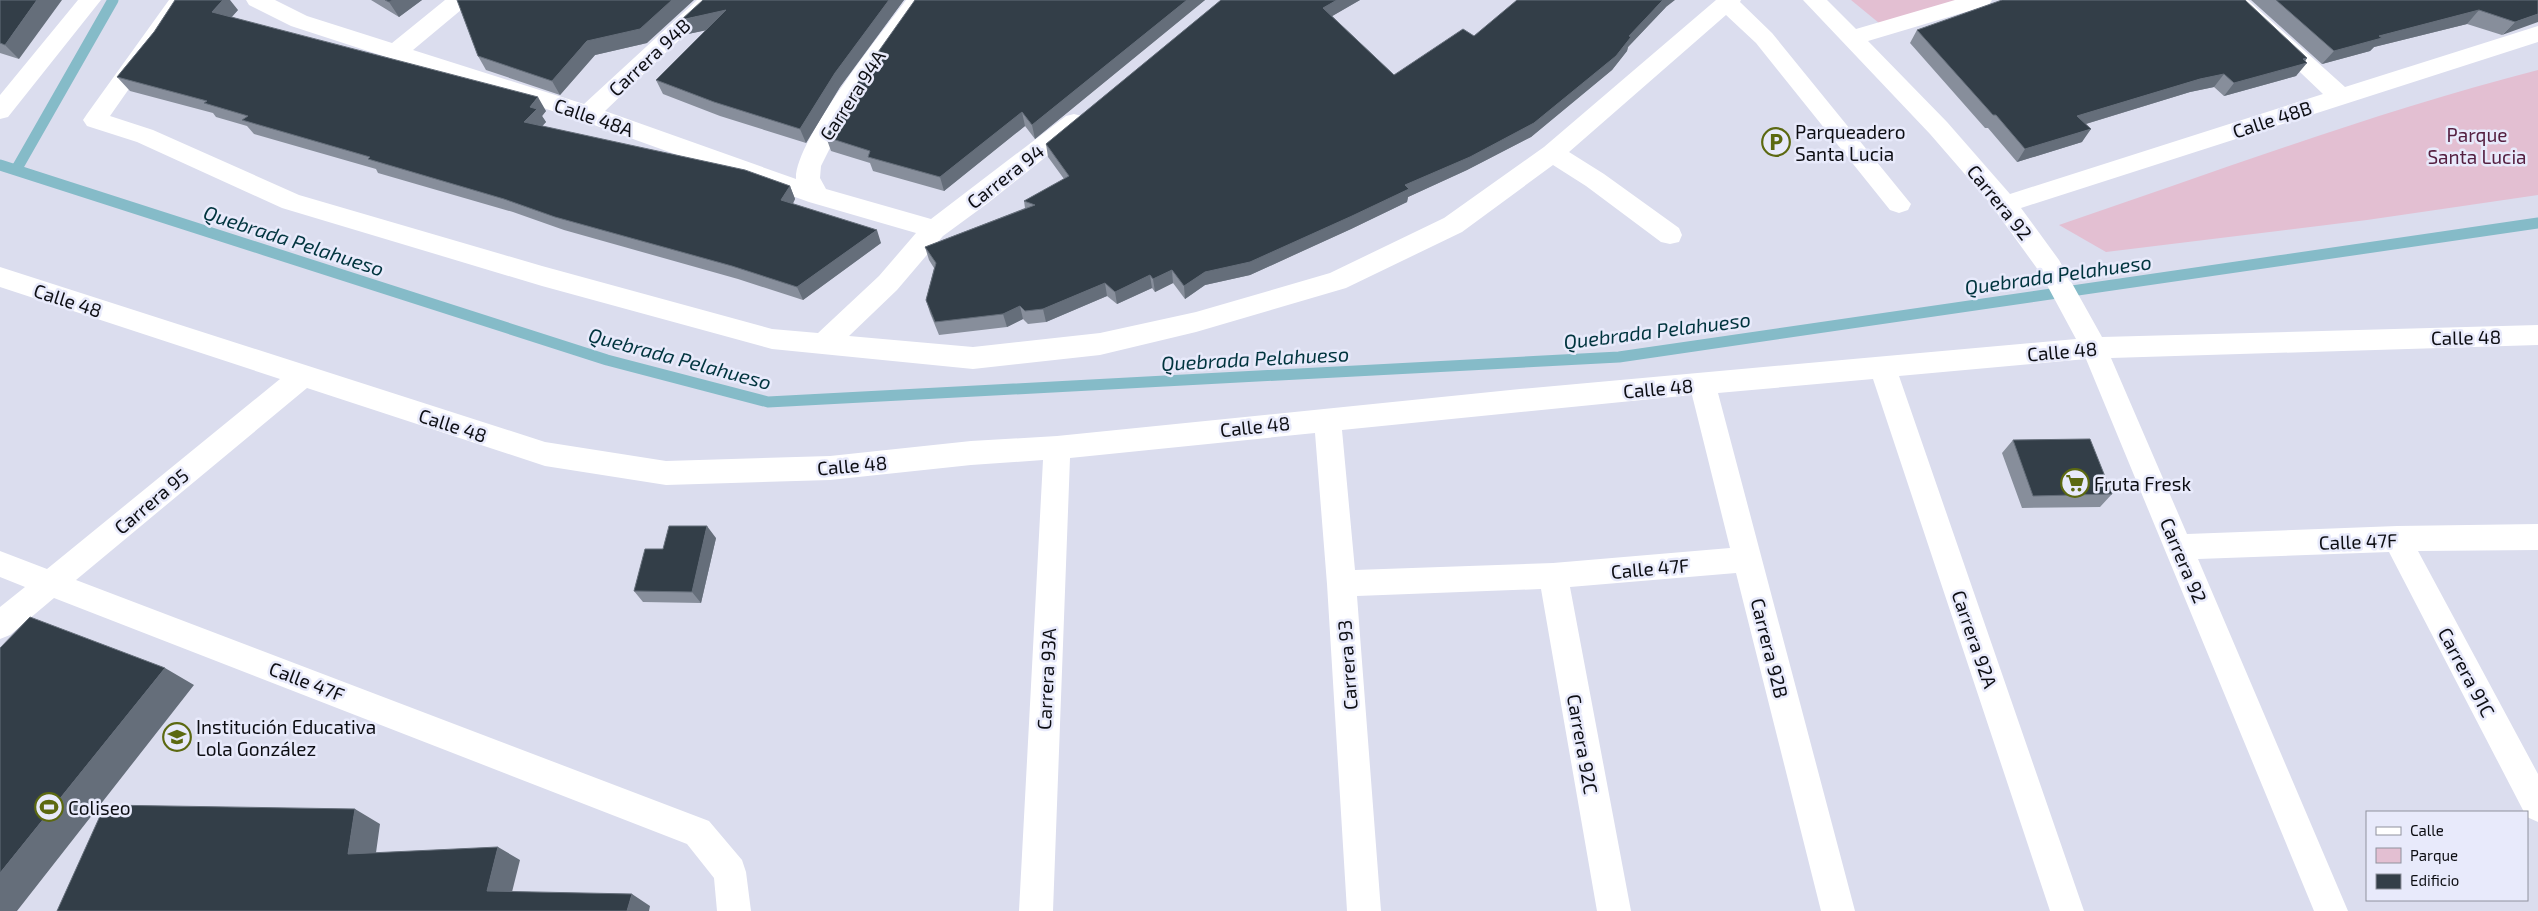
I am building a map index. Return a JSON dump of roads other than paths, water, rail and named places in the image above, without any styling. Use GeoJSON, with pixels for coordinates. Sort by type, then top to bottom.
{"type":"FeatureCollection","features":[{"type":"Feature","properties":{"kind":"street"},"geometry":{"type":"LineString","coordinates":[[2,105],[90,0]]}},
{"type":"Feature","properties":{"kind":"street"},"geometry":{"type":"LineString","coordinates":[[180,0],[95,120],[145,136],[291,202],[542,276],[772,339],[973,358],[1100,344],[1196,322],[1337,281],[1453,225],[1552,153],[1728,2],[1764,38],[1899,204]]}},
{"type":"Feature","properties":{"kind":"street","name":"Calle 48A"},"geometry":{"type":"LineString","coordinates":[[257,0],[300,21],[588,114],[818,196],[934,229]]}},
{"type":"Feature","properties":{"kind":"street"},"geometry":{"type":"LineString","coordinates":[[395,53],[458,0]]}},
{"type":"Feature","properties":{"kind":"street","name":"Carrera 94B"},"geometry":{"type":"LineString","coordinates":[[588,114],[710,0]]}},
{"type":"Feature","properties":{"kind":"street","name":"Carrera 94A"},"geometry":{"type":"LineString","coordinates":[[818,196],[808,178],[809,166],[831,123],[866,69],[918,0]]}},
{"type":"Feature","properties":{"kind":"street","name":"Carrera 92"},"geometry":{"type":"LineString","coordinates":[[1814,0],[1852,38],[2006,204],[2051,269],[2074,310],[2092,348],[2179,547],[2331,911]]}},
{"type":"Feature","properties":{"kind":"street"},"geometry":{"type":"LineString","coordinates":[[1852,38],[1981,0]]}},
{"type":"Feature","properties":{"kind":"street"},"geometry":{"type":"LineString","coordinates":[[2235,0],[2341,97]]}},
{"type":"Feature","properties":{"kind":"street","name":"Calle 48B"},"geometry":{"type":"LineString","coordinates":[[2006,204],[2538,34]]}},
{"type":"Feature","properties":{"kind":"street","name":"Carrera 94"},"geometry":{"type":"LineString","coordinates":[[823,344],[888,283],[934,229],[980,197],[1092,108]]}},
{"type":"Feature","properties":{"kind":"street"},"geometry":{"type":"LineString","coordinates":[[1552,153],[1595,180],[1670,235]]}},
{"type":"Feature","properties":{"kind":"street","name":"Calle 48"},"geometry":{"type":"LineString","coordinates":[[0,277],[545,454],[666,473],[830,468],[971,452],[1057,448],[1327,419],[2092,348],[2538,336]]}},
{"type":"Feature","properties":{"kind":"street","name":"Carrera 92A"},"geometry":{"type":"LineString","coordinates":[[1883,368],[2067,911]]}},
{"type":"Feature","properties":{"kind":"street","name":"Carrera 95"},"geometry":{"type":"LineString","coordinates":[[0,626],[302,376]]}},
{"type":"Feature","properties":{"kind":"street","name":"Carrera 92B"},"geometry":{"type":"LineString","coordinates":[[1702,384],[1838,911]]}},
{"type":"Feature","properties":{"kind":"street","name":"Carrera 93"},"geometry":{"type":"LineString","coordinates":[[1327,419],[1342,584],[1364,911]]}},
{"type":"Feature","properties":{"kind":"street","name":"Carrera 93A"},"geometry":{"type":"LineString","coordinates":[[1036,911],[1057,448]]}},
{"type":"Feature","properties":{"kind":"street","name":"Calle 47F"},"geometry":{"type":"LineString","coordinates":[[2179,547],[2397,539],[2538,537]]}},
{"type":"Feature","properties":{"kind":"street","name":"Carrera 91C"},"geometry":{"type":"LineString","coordinates":[[2397,539],[2538,806]]}},
{"type":"Feature","properties":{"kind":"street","name":"Calle 47F"},"geometry":{"type":"LineString","coordinates":[[1342,584],[1553,576],[1748,559]]}},
{"type":"Feature","properties":{"kind":"street","name":"Calle 47F"},"geometry":{"type":"LineString","coordinates":[[0,564],[698,832],[730,872],[734,911]]}},
{"type":"Feature","properties":{"kind":"street","name":"Carrera 92C"},"geometry":{"type":"LineString","coordinates":[[1553,576],[1614,911]]}},
{"type":"Feature","properties":{"kind":"waterway"},"geometry":{"type":"LineString","coordinates":[[16,170],[113,0]]}},
{"type":"Feature","properties":{"kind":"waterway","name":"Quebrada Pelahueso"},"geometry":{"type":"LineString","coordinates":[[0,165],[607,360],[768,402],[1619,357],[2538,223]]}},
{"type":"Feature","properties":{"kind":"place","name":"Parqueadero Santa Lucia"},"geometry":{"type":"Point","coordinates":[1776,142]}},
{"type":"Feature","properties":{"kind":"place","name":"Fruta Fresk"},"geometry":{"type":"Point","coordinates":[2075,483]}},
{"type":"Feature","properties":{"kind":"place","name":"Institución Educativa Lola González"},"geometry":{"type":"Point","coordinates":[177,737]}},
{"type":"Feature","properties":{"kind":"place","name":"Coliseo"},"geometry":{"type":"Point","coordinates":[49,807]}},
{"type":"Feature","properties":{"kind":"park label","name":"Parque Santa Lucia"},"geometry":{"type":"Point","coordinates":[2477,145]}}]}
